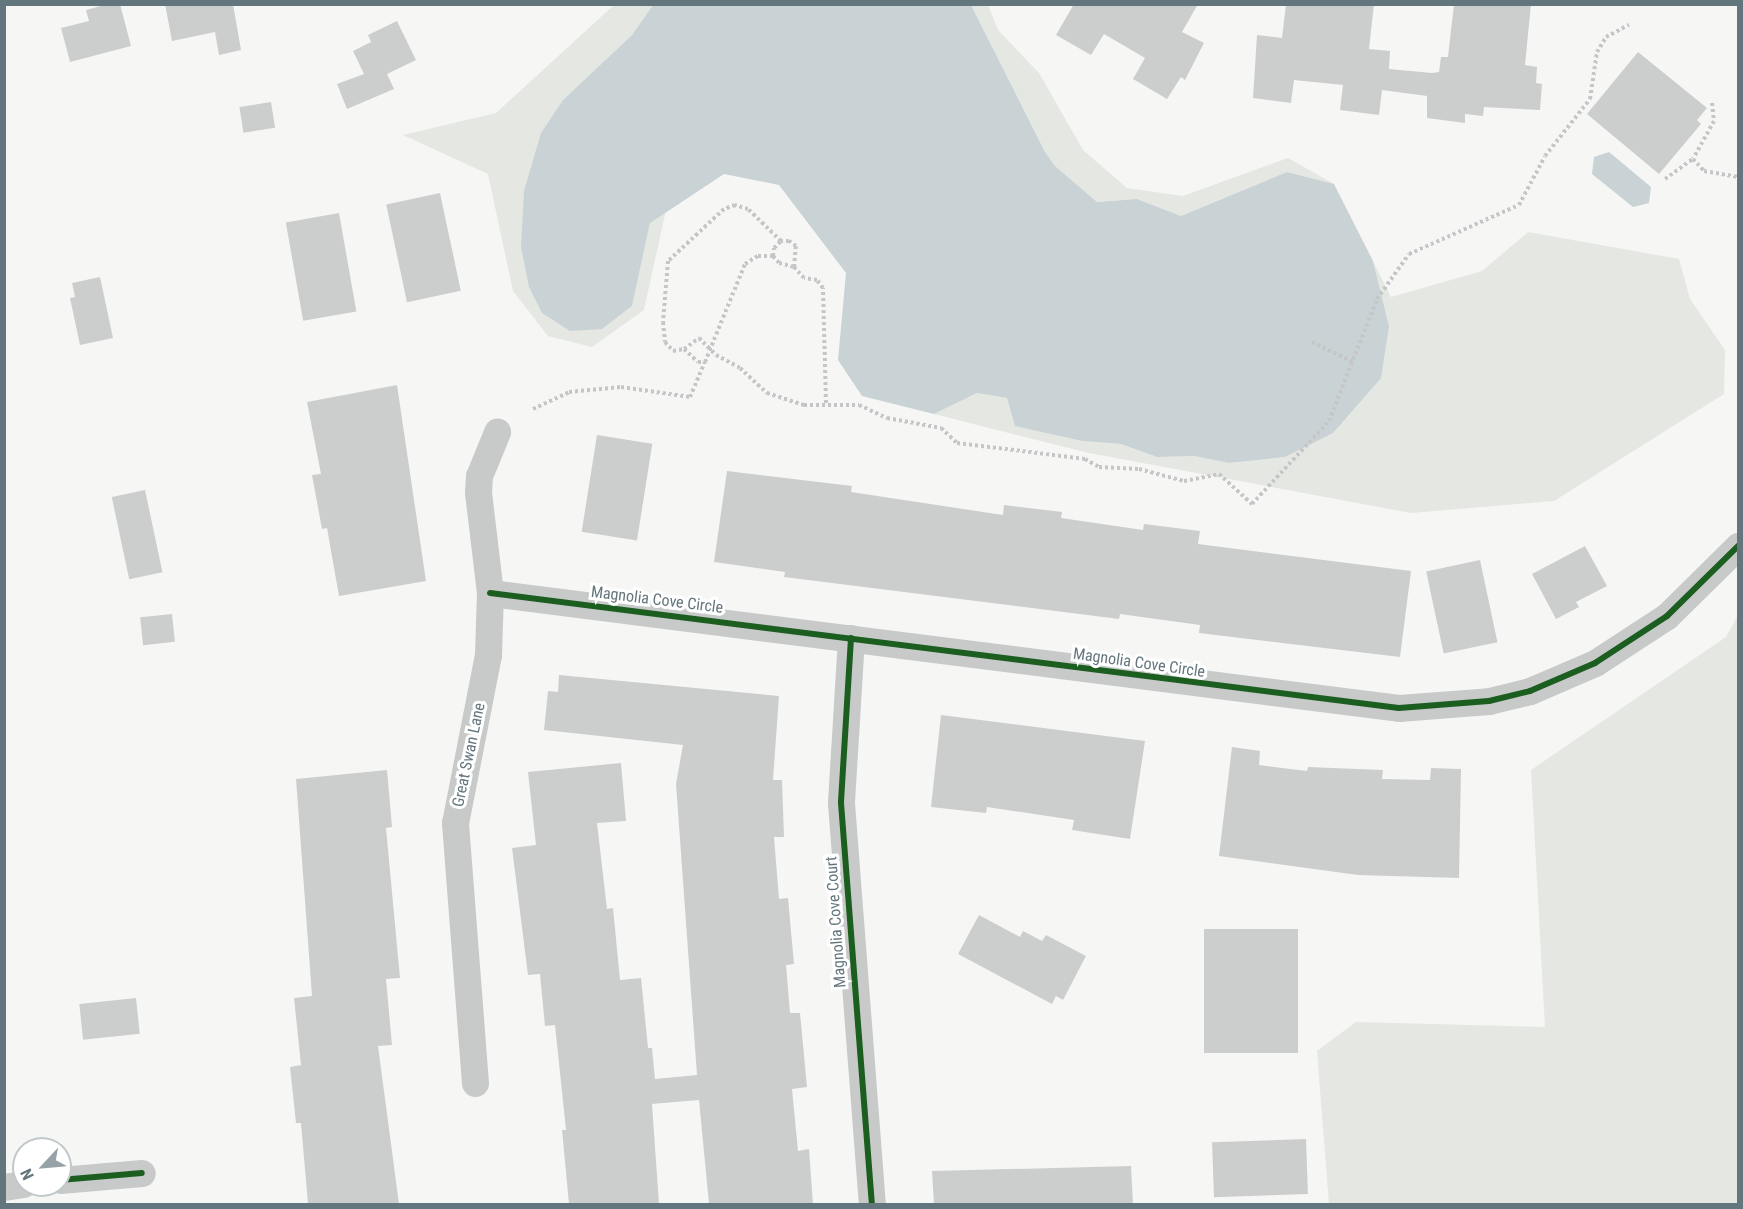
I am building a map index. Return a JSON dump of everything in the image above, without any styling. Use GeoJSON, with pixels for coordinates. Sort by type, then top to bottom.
{"type":"FeatureCollection","features":[{"type":"Feature","properties":{"kind":"street","name":"Great Swan Lane"},"geometry":{"type":"LineString","coordinates":[[475,1083],[455,823],[482,693],[490,592],[478,493],[479,476],[497,432]]}},
{"type":"Feature","properties":{"kind":"street","name":"Magnolia Cove Circle"},"geometry":{"type":"LineString","coordinates":[[490,592],[1357,705],[1443,706],[1530,691],[1595,663],[1666,616],[1738,546]]}},
{"type":"Feature","properties":{"kind":"street","name":"Magnolia Cove Court"},"geometry":{"type":"LineString","coordinates":[[851,638],[841,803],[872,1204]]}},
{"type":"Feature","properties":{"kind":"street"},"geometry":{"type":"LineString","coordinates":[[72,1179],[142,1173]]}},
{"type":"Feature","properties":{"kind":"path"},"geometry":{"type":"LineString","coordinates":[[782,241],[748,209],[735,205],[724,209],[668,261],[665,342],[673,351],[684,349],[699,338],[740,368],[767,393],[804,405],[859,405],[887,418],[940,428],[957,443],[1084,459],[1099,467],[1139,469],[1176,480],[1219,474],[1252,504],[1298,459],[1329,421],[1377,299],[1409,254],[1519,205],[1545,156],[1590,99],[1596,52],[1606,38],[1629,25]]}},
{"type":"Feature","properties":{"kind":"path"},"geometry":{"type":"LineString","coordinates":[[1665,179],[1693,159],[1714,122],[1712,103]]}},
{"type":"Feature","properties":{"kind":"path"},"geometry":{"type":"LineString","coordinates":[[1693,159],[1704,171],[1738,177]]}},
{"type":"Feature","properties":{"kind":"path"},"geometry":{"type":"LineString","coordinates":[[794,267],[796,246],[789,241],[782,241],[774,248],[773,256],[779,264],[794,267],[804,278],[817,279],[823,288],[826,404]]}},
{"type":"Feature","properties":{"kind":"path"},"geometry":{"type":"LineString","coordinates":[[533,409],[569,392],[621,387],[690,397],[712,349],[745,264],[758,256],[773,256]]}},
{"type":"Feature","properties":{"kind":"path"},"geometry":{"type":"LineString","coordinates":[[1312,342],[1353,362]]}},
{"type":"Feature","properties":{"kind":"path"},"geometry":{"type":"LineString","coordinates":[[684,349],[698,362],[705,362]]}},
{"type":"Feature","properties":{"kind":"shaded area"},"geometry":{"type":"Polygon","coordinates":[[[614,5],[653,5],[632,35],[563,100],[602,329],[632,306],[650,223],[666,210],[644,310],[592,347],[548,336],[513,291],[488,174],[403,135],[496,113],[614,5]]]}},
{"type":"Feature","properties":{"kind":"shaded area"},"geometry":{"type":"Polygon","coordinates":[[[653,5],[971,5],[1045,152],[1055,166],[1097,202],[1137,199],[1181,216],[1287,172],[1334,184],[1373,261],[1389,326],[1381,378],[1333,433],[1285,457],[1229,463],[1194,456],[1157,457],[1121,444],[1082,441],[1015,426],[1007,398],[977,393],[934,414],[862,396],[838,360],[846,273],[779,185],[724,174],[650,223],[632,306],[602,329],[570,331],[542,313],[529,287],[521,247],[524,191],[541,133],[563,100],[632,35],[653,5]]]}},
{"type":"Feature","properties":{"kind":"shaded area"},"geometry":{"type":"Polygon","coordinates":[[[971,5],[988,5],[998,30],[1039,73],[1083,150],[1127,188],[1183,196],[1288,158],[1334,184],[1287,172],[1181,216],[1137,199],[1097,202],[1055,166],[1045,152],[971,5]]]}},
{"type":"Feature","properties":{"kind":"shaded area"},"geometry":{"type":"Polygon","coordinates":[[[1609,152],[1651,187],[1649,203],[1633,207],[1592,174],[1594,157],[1609,152]]]}},
{"type":"Feature","properties":{"kind":"shaded area"},"geometry":{"type":"Polygon","coordinates":[[[1528,232],[1679,259],[1690,299],[1725,350],[1724,394],[1554,501],[1411,513],[1089,453],[934,414],[977,393],[1007,398],[1016,426],[1082,441],[1121,444],[1157,457],[1194,456],[1229,463],[1285,457],[1298,450],[1389,326],[1373,261],[1391,297],[1482,271],[1528,232]]]}},
{"type":"Feature","properties":{"kind":"shaded area"},"geometry":{"type":"Polygon","coordinates":[[[1738,615],[1738,1204],[1329,1204],[1317,1051],[1356,1022],[1545,1027],[1531,770],[1726,637],[1738,615]]]}},
{"type":"Feature","properties":{"kind":"building"},"geometry":{"type":"Polygon","coordinates":[[[108,4],[120,4],[131,46],[70,62],[61,28],[89,21],[86,10],[108,4]]]}},
{"type":"Feature","properties":{"kind":"building"},"geometry":{"type":"Polygon","coordinates":[[[165,4],[233,4],[241,50],[219,55],[215,32],[172,41],[165,4]]]}},
{"type":"Feature","properties":{"kind":"building"},"geometry":{"type":"Polygon","coordinates":[[[1074,4],[1198,4],[1182,32],[1204,43],[1185,80],[1181,77],[1167,99],[1133,79],[1145,58],[1104,34],[1091,55],[1056,35],[1074,4]]]}},
{"type":"Feature","properties":{"kind":"building"},"geometry":{"type":"Polygon","coordinates":[[[1286,4],[1374,4],[1369,49],[1390,51],[1389,69],[1432,73],[1439,72],[1441,57],[1448,57],[1454,4],[1531,4],[1525,65],[1537,67],[1536,83],[1542,84],[1540,110],[1484,107],[1483,116],[1465,114],[1465,123],[1427,118],[1427,96],[1382,90],[1379,115],[1340,110],[1343,85],[1294,80],[1291,103],[1253,98],[1257,35],[1282,38],[1286,4]]]}},
{"type":"Feature","properties":{"kind":"building"},"geometry":{"type":"Polygon","coordinates":[[[397,21],[416,60],[387,74],[394,89],[347,109],[337,84],[364,74],[353,51],[371,42],[368,35],[397,21]]]}},
{"type":"Feature","properties":{"kind":"building"},"geometry":{"type":"Polygon","coordinates":[[[1638,52],[1707,108],[1697,120],[1701,124],[1659,174],[1587,114],[1638,52]]]}},
{"type":"Feature","properties":{"kind":"building"},"geometry":{"type":"Polygon","coordinates":[[[271,102],[275,128],[243,133],[239,107],[271,102]]]}},
{"type":"Feature","properties":{"kind":"building"},"geometry":{"type":"Polygon","coordinates":[[[440,193],[461,291],[407,302],[386,204],[440,193]]]}},
{"type":"Feature","properties":{"kind":"building"},"geometry":{"type":"Polygon","coordinates":[[[339,213],[356,311],[303,321],[286,222],[339,213]]]}},
{"type":"Feature","properties":{"kind":"building"},"geometry":{"type":"Polygon","coordinates":[[[100,277],[113,338],[80,345],[70,298],[75,297],[72,283],[100,277]]]}},
{"type":"Feature","properties":{"kind":"building"},"geometry":{"type":"Polygon","coordinates":[[[397,385],[426,581],[339,596],[327,528],[322,529],[312,475],[321,474],[307,402],[397,385]]]}},
{"type":"Feature","properties":{"kind":"building"},"geometry":{"type":"Polygon","coordinates":[[[597,435],[652,444],[637,541],[582,532],[597,435]]]}},
{"type":"Feature","properties":{"kind":"building"},"geometry":{"type":"Polygon","coordinates":[[[727,471],[852,486],[851,492],[1003,515],[1004,505],[1062,512],[1061,518],[1143,530],[1144,524],[1200,531],[1198,544],[1411,571],[1400,657],[1199,633],[1200,625],[1120,614],[1119,619],[784,577],[785,572],[714,562],[727,471]]]}},
{"type":"Feature","properties":{"kind":"building"},"geometry":{"type":"Polygon","coordinates":[[[145,490],[162,572],[129,579],[112,497],[145,490]]]}},
{"type":"Feature","properties":{"kind":"building"},"geometry":{"type":"Polygon","coordinates":[[[1585,546],[1607,586],[1576,602],[1579,607],[1556,619],[1532,574],[1585,546]]]}},
{"type":"Feature","properties":{"kind":"building"},"geometry":{"type":"Polygon","coordinates":[[[1480,560],[1497,642],[1444,654],[1426,571],[1480,560]]]}},
{"type":"Feature","properties":{"kind":"building"},"geometry":{"type":"Polygon","coordinates":[[[172,614],[175,642],[143,645],[140,617],[172,614]]]}},
{"type":"Feature","properties":{"kind":"building"},"geometry":{"type":"Polygon","coordinates":[[[559,675],[779,696],[773,780],[782,780],[784,837],[774,837],[779,899],[788,898],[794,964],[786,965],[790,1013],[800,1013],[807,1087],[792,1089],[798,1151],[809,1149],[813,1204],[709,1204],[699,1100],[652,1104],[659,1204],[569,1204],[562,1130],[566,1130],[555,1025],[545,1026],[540,974],[528,975],[512,848],[536,845],[528,772],[621,763],[626,821],[597,823],[607,909],[613,908],[620,980],[641,978],[648,1048],[652,1048],[655,1079],[697,1075],[676,784],[683,745],[544,730],[548,691],[558,692],[559,675]]]}},
{"type":"Feature","properties":{"kind":"building"},"geometry":{"type":"Polygon","coordinates":[[[941,715],[1145,741],[1130,839],[1072,830],[1074,820],[987,807],[986,813],[931,807],[941,715]]]}},
{"type":"Feature","properties":{"kind":"building"},"geometry":{"type":"Polygon","coordinates":[[[1232,747],[1260,751],[1259,765],[1307,771],[1308,767],[1383,770],[1382,779],[1430,780],[1431,768],[1461,769],[1459,878],[1358,875],[1219,856],[1232,747]]]}},
{"type":"Feature","properties":{"kind":"building"},"geometry":{"type":"Polygon","coordinates":[[[387,770],[392,827],[386,828],[400,978],[386,979],[392,1045],[378,1046],[399,1204],[308,1204],[301,1123],[296,1123],[290,1067],[301,1065],[294,998],[312,996],[296,779],[387,770]]]}},
{"type":"Feature","properties":{"kind":"building"},"geometry":{"type":"Polygon","coordinates":[[[979,915],[1020,937],[1023,931],[1042,941],[1046,935],[1086,956],[1063,1000],[1056,996],[1052,1004],[958,954],[979,915]]]}},
{"type":"Feature","properties":{"kind":"building"},"geometry":{"type":"Polygon","coordinates":[[[1204,929],[1298,929],[1298,1053],[1204,1053],[1204,929]]]}},
{"type":"Feature","properties":{"kind":"building"},"geometry":{"type":"Polygon","coordinates":[[[136,998],[140,1034],[83,1040],[79,1004],[136,998]]]}},
{"type":"Feature","properties":{"kind":"building"},"geometry":{"type":"Polygon","coordinates":[[[1306,1139],[1308,1194],[1214,1197],[1212,1142],[1306,1139]]]}},
{"type":"Feature","properties":{"kind":"building"},"geometry":{"type":"Polygon","coordinates":[[[1131,1166],[1133,1204],[934,1204],[932,1171],[1131,1166]]]}},
{"type":"Feature","properties":{"kind":"cycle path"},"geometry":{"type":"LineString","coordinates":[[490,593],[1399,708],[1489,701],[1530,691],[1595,663],[1667,616],[1738,546]]}},
{"type":"Feature","properties":{"kind":"cycle path"},"geometry":{"type":"LineString","coordinates":[[851,638],[841,803],[872,1204]]}},
{"type":"Feature","properties":{"kind":"cycle path"},"geometry":{"type":"LineString","coordinates":[[72,1179],[142,1173]]}}]}
